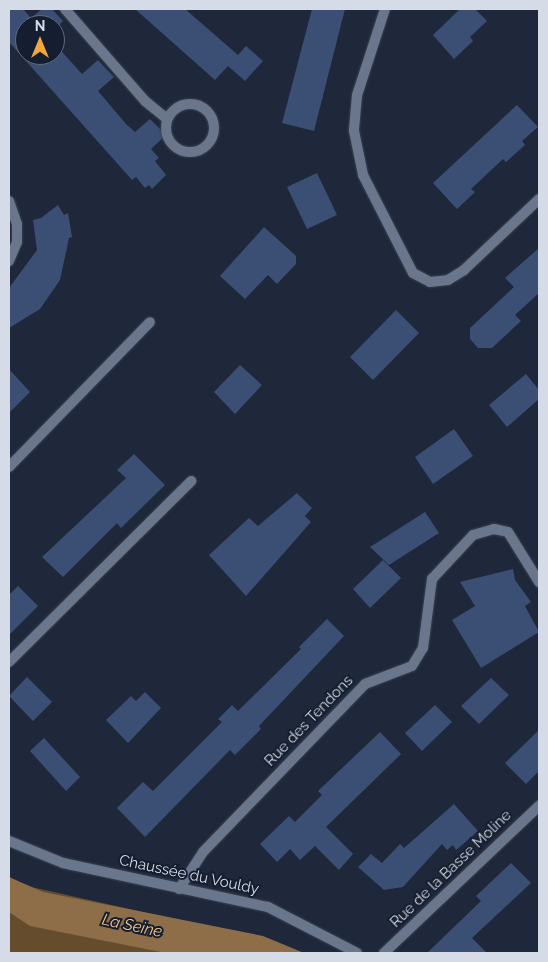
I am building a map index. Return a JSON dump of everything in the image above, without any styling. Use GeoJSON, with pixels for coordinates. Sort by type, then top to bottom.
{"type":"FeatureCollection","features":[{"type":"Feature","properties":{"kind":"street"},"geometry":{"type":"LineString","coordinates":[[65,9],[144,101],[167,119],[170,141],[181,150],[203,148],[213,136],[214,127],[208,112],[194,104],[178,107],[167,119]]}},
{"type":"Feature","properties":{"kind":"street"},"geometry":{"type":"LineString","coordinates":[[385,9],[357,95],[354,131],[363,176],[414,273],[430,282],[448,280],[464,270],[539,199]]}},
{"type":"Feature","properties":{"kind":"street"},"geometry":{"type":"LineString","coordinates":[[9,201],[18,224],[17,242],[9,261]]}},
{"type":"Feature","properties":{"kind":"street"},"geometry":{"type":"LineString","coordinates":[[9,467],[150,322]]}},
{"type":"Feature","properties":{"kind":"street"},"geometry":{"type":"LineString","coordinates":[[9,662],[190,482]]}},
{"type":"Feature","properties":{"kind":"street","name":"Rue des Tendons"},"geometry":{"type":"LineString","coordinates":[[179,889],[203,852],[365,684],[412,666],[423,648],[432,579],[473,535],[494,529],[508,532],[539,582]]}},
{"type":"Feature","properties":{"kind":"street","name":"Rue de la Basse Moline"},"geometry":{"type":"LineString","coordinates":[[384,953],[539,806]]}},
{"type":"Feature","properties":{"kind":"street","name":"Chaussée du Vouldy"},"geometry":{"type":"LineString","coordinates":[[9,841],[63,863],[268,907],[357,953]]}},
{"type":"Feature","properties":{"kind":"shaded area"},"geometry":{"type":"Polygon","coordinates":[[[9,876],[18,884],[277,942],[297,953],[9,953],[9,876]]]}},
{"type":"Feature","properties":{"kind":"water","name":"La Seine"},"geometry":{"type":"Polygon","coordinates":[[[9,877],[43,892],[263,936],[304,953],[166,953],[30,926],[9,912],[9,877]]]}},
{"type":"Feature","properties":{"kind":"building"},"geometry":{"type":"Polygon","coordinates":[[[9,9],[23,9],[28,15],[15,15],[15,49],[9,42],[9,9]]]}},
{"type":"Feature","properties":{"kind":"building"},"geometry":{"type":"Polygon","coordinates":[[[42,9],[52,9],[58,15],[35,15],[42,9]]]}},
{"type":"Feature","properties":{"kind":"building"},"geometry":{"type":"Polygon","coordinates":[[[135,9],[185,9],[238,55],[246,46],[263,61],[245,81],[228,66],[215,80],[135,9]]]}},
{"type":"Feature","properties":{"kind":"building"},"geometry":{"type":"Polygon","coordinates":[[[312,9],[345,9],[314,131],[282,123],[312,9]]]}},
{"type":"Feature","properties":{"kind":"building"},"geometry":{"type":"Polygon","coordinates":[[[460,9],[475,9],[487,21],[470,37],[473,41],[454,59],[433,35],[460,9]]]}},
{"type":"Feature","properties":{"kind":"building"},"geometry":{"type":"Polygon","coordinates":[[[65,55],[82,74],[98,60],[114,77],[98,91],[126,124],[135,132],[150,119],[166,135],[151,149],[159,158],[155,161],[166,175],[152,189],[149,185],[145,188],[136,177],[132,180],[30,65],[65,65],[65,55]]]}},
{"type":"Feature","properties":{"kind":"building"},"geometry":{"type":"Polygon","coordinates":[[[517,105],[538,127],[522,141],[525,145],[506,162],[503,159],[471,189],[475,192],[457,209],[433,183],[517,105]]]}},
{"type":"Feature","properties":{"kind":"building"},"geometry":{"type":"Polygon","coordinates":[[[317,173],[337,215],[307,229],[287,187],[317,173]]]}},
{"type":"Feature","properties":{"kind":"building"},"geometry":{"type":"Polygon","coordinates":[[[58,205],[64,215],[68,213],[72,237],[69,238],[60,280],[40,309],[9,328],[9,288],[37,250],[33,220],[41,218],[58,205]]]}},
{"type":"Feature","properties":{"kind":"building"},"geometry":{"type":"Polygon","coordinates":[[[264,227],[296,256],[296,264],[277,284],[268,275],[245,299],[220,276],[264,227]]]}},
{"type":"Feature","properties":{"kind":"building"},"geometry":{"type":"Polygon","coordinates":[[[539,248],[539,293],[515,315],[521,321],[492,348],[478,348],[470,339],[470,328],[514,287],[505,278],[539,248]]]}},
{"type":"Feature","properties":{"kind":"building"},"geometry":{"type":"Polygon","coordinates":[[[396,310],[419,333],[373,380],[350,357],[396,310]]]}},
{"type":"Feature","properties":{"kind":"building"},"geometry":{"type":"Polygon","coordinates":[[[240,365],[262,385],[235,414],[214,392],[240,365]]]}},
{"type":"Feature","properties":{"kind":"building"},"geometry":{"type":"Polygon","coordinates":[[[9,369],[30,392],[9,413],[9,369]]]}},
{"type":"Feature","properties":{"kind":"building"},"geometry":{"type":"Polygon","coordinates":[[[526,374],[539,390],[539,399],[507,427],[489,405],[526,374]]]}},
{"type":"Feature","properties":{"kind":"building"},"geometry":{"type":"Polygon","coordinates":[[[454,429],[473,456],[433,484],[415,457],[454,429]]]}},
{"type":"Feature","properties":{"kind":"building"},"geometry":{"type":"Polygon","coordinates":[[[134,454],[165,485],[121,528],[117,523],[63,577],[42,557],[126,478],[117,470],[134,454]]]}},
{"type":"Feature","properties":{"kind":"building"},"geometry":{"type":"Polygon","coordinates":[[[297,493],[312,508],[305,516],[311,522],[246,596],[209,555],[249,518],[258,526],[297,493]]]}},
{"type":"Feature","properties":{"kind":"building"},"geometry":{"type":"Polygon","coordinates":[[[425,512],[439,533],[389,565],[370,547],[425,512]]]}},
{"type":"Feature","properties":{"kind":"building"},"geometry":{"type":"Polygon","coordinates":[[[383,560],[401,578],[370,608],[353,589],[383,560]]]}},
{"type":"Feature","properties":{"kind":"building"},"geometry":{"type":"Polygon","coordinates":[[[513,569],[515,580],[531,602],[525,606],[539,632],[481,668],[452,620],[475,606],[460,582],[513,569]]]}},
{"type":"Feature","properties":{"kind":"building"},"geometry":{"type":"Polygon","coordinates":[[[18,586],[38,606],[9,635],[9,595],[18,586]]]}},
{"type":"Feature","properties":{"kind":"building"},"geometry":{"type":"Polygon","coordinates":[[[327,619],[344,636],[259,726],[261,729],[235,755],[230,750],[145,837],[117,808],[143,782],[153,791],[222,722],[218,719],[232,705],[238,711],[301,649],[299,647],[327,619]]]}},
{"type":"Feature","properties":{"kind":"building"},"geometry":{"type":"Polygon","coordinates":[[[27,677],[52,702],[33,721],[9,696],[27,677]]]}},
{"type":"Feature","properties":{"kind":"building"},"geometry":{"type":"Polygon","coordinates":[[[491,678],[509,695],[479,724],[461,706],[491,678]]]}},
{"type":"Feature","properties":{"kind":"building"},"geometry":{"type":"Polygon","coordinates":[[[145,692],[161,708],[128,743],[106,720],[131,696],[136,701],[145,692]]]}},
{"type":"Feature","properties":{"kind":"building"},"geometry":{"type":"Polygon","coordinates":[[[435,705],[452,722],[422,751],[405,733],[435,705]]]}},
{"type":"Feature","properties":{"kind":"building"},"geometry":{"type":"Polygon","coordinates":[[[539,730],[539,771],[526,784],[505,763],[539,730]]]}},
{"type":"Feature","properties":{"kind":"building"},"geometry":{"type":"Polygon","coordinates":[[[380,732],[401,754],[326,827],[353,854],[339,870],[315,846],[300,860],[290,849],[277,862],[260,844],[289,816],[295,822],[322,795],[318,791],[380,732]]]}},
{"type":"Feature","properties":{"kind":"building"},"geometry":{"type":"Polygon","coordinates":[[[44,738],[80,777],[66,791],[30,751],[44,738]]]}},
{"type":"Feature","properties":{"kind":"building"},"geometry":{"type":"Polygon","coordinates":[[[454,804],[478,831],[456,850],[453,845],[447,850],[442,844],[403,887],[384,890],[358,867],[371,854],[382,863],[400,844],[404,848],[454,804]]]}},
{"type":"Feature","properties":{"kind":"building"},"geometry":{"type":"Polygon","coordinates":[[[511,863],[531,883],[472,938],[487,953],[427,953],[481,901],[476,896],[511,863]]]}}]}
